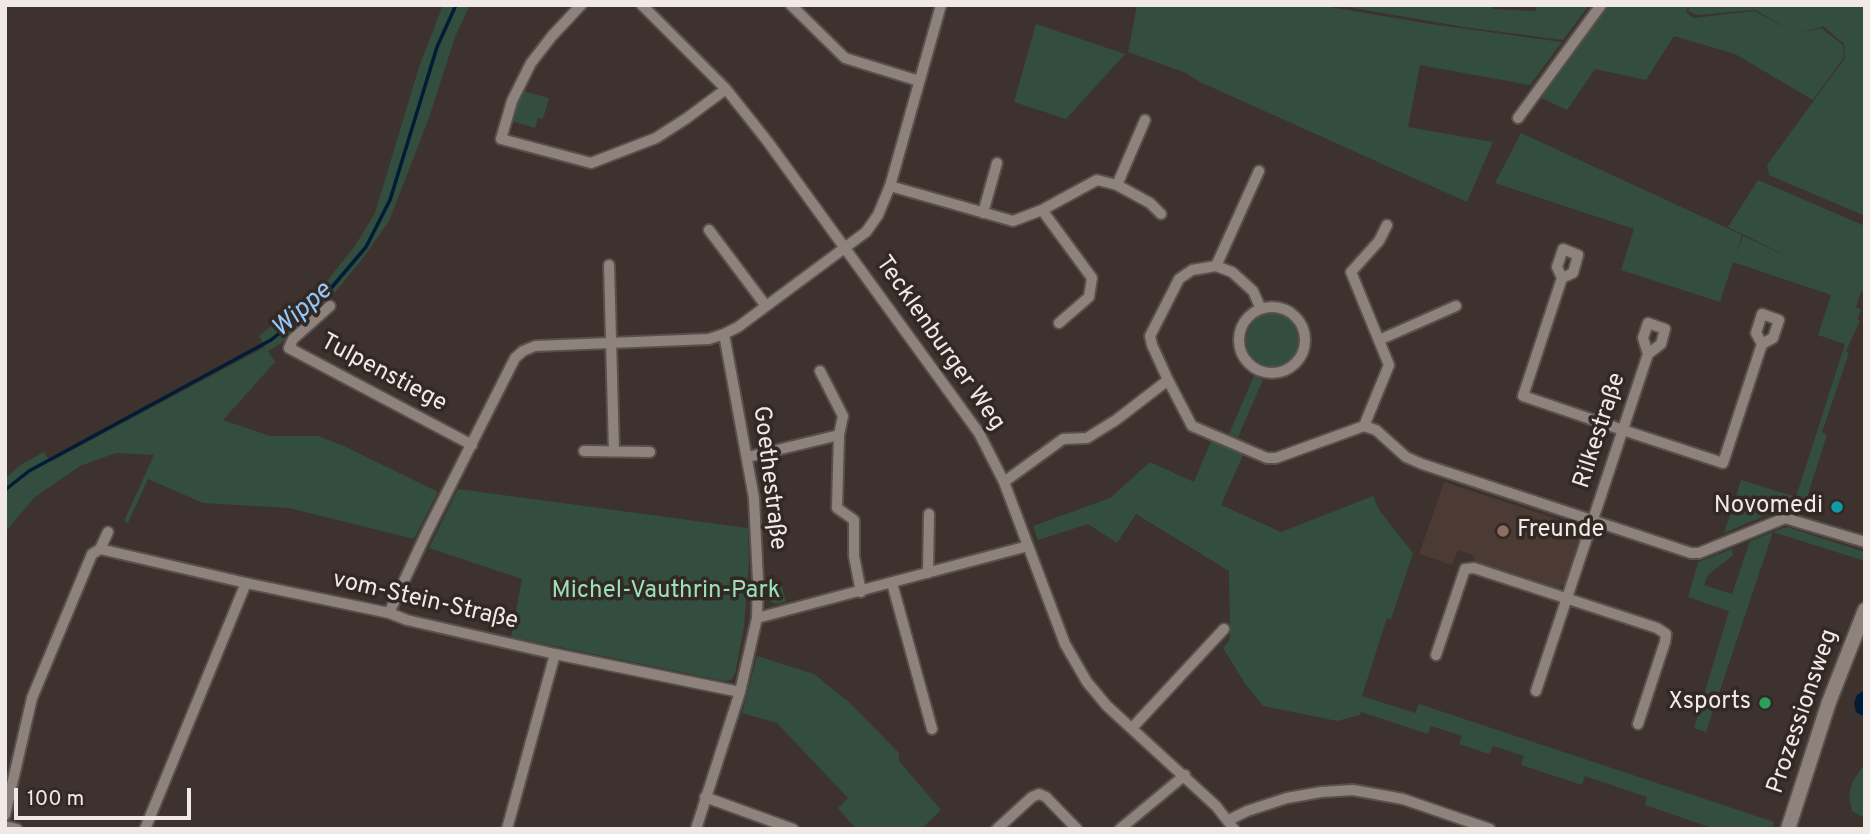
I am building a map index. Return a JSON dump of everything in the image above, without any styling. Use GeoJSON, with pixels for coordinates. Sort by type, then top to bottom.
{"type":"FeatureCollection","features":[{"type":"Feature","properties":{"kind":"street"},"geometry":{"type":"LineString","coordinates":[[581,5],[531,63],[512,101],[501,139],[591,163],[656,138],[726,89]]}},
{"type":"Feature","properties":{"kind":"street","name":"Tecklenburger Weg"},"geometry":{"type":"LineString","coordinates":[[642,5],[726,89],[979,433],[1004,482],[1065,644],[1087,682],[1100,698],[1185,775],[1231,825]]}},
{"type":"Feature","properties":{"kind":"street"},"geometry":{"type":"LineString","coordinates":[[791,5],[845,58],[919,81]]}},
{"type":"Feature","properties":{"kind":"street"},"geometry":{"type":"LineString","coordinates":[[389,612],[515,358],[523,351],[535,346],[709,339],[724,334],[846,249],[866,232],[878,215],[890,186],[942,5]]}},
{"type":"Feature","properties":{"kind":"street"},"geometry":{"type":"LineString","coordinates":[[1518,118],[1601,5]]}},
{"type":"Feature","properties":{"kind":"street"},"geometry":{"type":"LineString","coordinates":[[1117,185],[1145,120]]}},
{"type":"Feature","properties":{"kind":"street"},"geometry":{"type":"LineString","coordinates":[[983,213],[997,163]]}},
{"type":"Feature","properties":{"kind":"street"},"geometry":{"type":"LineString","coordinates":[[1216,266],[1259,171]]}},
{"type":"Feature","properties":{"kind":"street"},"geometry":{"type":"LineString","coordinates":[[890,186],[1013,221],[1097,180],[1117,185],[1150,202],[1161,214]]}},
{"type":"Feature","properties":{"kind":"street"},"geometry":{"type":"LineString","coordinates":[[1042,209],[1092,278],[1089,297],[1059,323]]}},
{"type":"Feature","properties":{"kind":"street"},"geometry":{"type":"LineString","coordinates":[[1364,426],[1388,372],[1388,359],[1351,272],[1379,241],[1387,225]]}},
{"type":"Feature","properties":{"kind":"street"},"geometry":{"type":"LineString","coordinates":[[709,230],[766,306]]}},
{"type":"Feature","properties":{"kind":"street"},"geometry":{"type":"LineString","coordinates":[[609,265],[614,452]]}},
{"type":"Feature","properties":{"kind":"street"},"geometry":{"type":"LineString","coordinates":[[1261,309],[1253,291],[1232,272],[1216,266],[1192,270],[1184,274],[1154,324],[1150,336],[1168,380],[1192,426],[1267,458],[1276,458],[1364,426],[1376,430],[1406,457],[1422,464],[1691,553],[1699,553],[1785,518],[1865,542]]}},
{"type":"Feature","properties":{"kind":"street"},"geometry":{"type":"LineString","coordinates":[[1562,278],[1523,396],[1723,463],[1762,344]]}},
{"type":"Feature","properties":{"kind":"street","name":"Tulpenstiege"},"geometry":{"type":"LineString","coordinates":[[330,306],[293,339],[289,348],[471,445]]}},
{"type":"Feature","properties":{"kind":"street"},"geometry":{"type":"LineString","coordinates":[[1379,340],[1456,306]]}},
{"type":"Feature","properties":{"kind":"street"},"geometry":{"type":"LineString","coordinates":[[1261,309],[1284,309],[1294,315],[1301,324],[1305,346],[1301,357],[1284,371],[1261,371],[1244,357],[1240,335],[1251,315],[1261,309]]}},
{"type":"Feature","properties":{"kind":"street","name":"Goethestraße"},"geometry":{"type":"LineString","coordinates":[[696,829],[740,692],[757,618],[754,498],[724,334]]}},
{"type":"Feature","properties":{"kind":"street","name":"Rilkestraße"},"geometry":{"type":"LineString","coordinates":[[1536,691],[1648,354]]}},
{"type":"Feature","properties":{"kind":"street"},"geometry":{"type":"LineString","coordinates":[[820,371],[843,416],[839,435],[837,508],[854,520],[854,556],[861,592]]}},
{"type":"Feature","properties":{"kind":"street"},"geometry":{"type":"LineString","coordinates":[[1004,482],[1063,439],[1087,438],[1116,420],[1168,380]]}},
{"type":"Feature","properties":{"kind":"street"},"geometry":{"type":"LineString","coordinates":[[748,457],[839,435]]}},
{"type":"Feature","properties":{"kind":"street"},"geometry":{"type":"LineString","coordinates":[[584,451],[650,452]]}},
{"type":"Feature","properties":{"kind":"street"},"geometry":{"type":"LineString","coordinates":[[928,573],[929,514]]}},
{"type":"Feature","properties":{"kind":"street"},"geometry":{"type":"LineString","coordinates":[[5,815],[32,698],[92,554],[100,549],[108,533]]}},
{"type":"Feature","properties":{"kind":"street"},"geometry":{"type":"LineString","coordinates":[[757,618],[1028,546]]}},
{"type":"Feature","properties":{"kind":"street","name":"vom-Stein-Straße"},"geometry":{"type":"LineString","coordinates":[[100,549],[246,583],[389,612],[407,620],[555,654],[740,692]]}},
{"type":"Feature","properties":{"kind":"street"},"geometry":{"type":"LineString","coordinates":[[1436,655],[1465,569],[1474,568],[1657,628],[1666,634],[1638,724]]}},
{"type":"Feature","properties":{"kind":"street"},"geometry":{"type":"LineString","coordinates":[[145,829],[246,583]]}},
{"type":"Feature","properties":{"kind":"street"},"geometry":{"type":"LineString","coordinates":[[892,583],[932,729]]}},
{"type":"Feature","properties":{"kind":"street","name":"Prozessionsweg"},"geometry":{"type":"LineString","coordinates":[[1788,829],[1829,702],[1865,610]]}},
{"type":"Feature","properties":{"kind":"street"},"geometry":{"type":"LineString","coordinates":[[1132,728],[1224,629]]}},
{"type":"Feature","properties":{"kind":"street"},"geometry":{"type":"LineString","coordinates":[[507,829],[555,654]]}},
{"type":"Feature","properties":{"kind":"street"},"geometry":{"type":"LineString","coordinates":[[1120,829],[1185,775]]}},
{"type":"Feature","properties":{"kind":"street"},"geometry":{"type":"LineString","coordinates":[[1231,825],[1247,811],[1287,798],[1353,790],[1403,799],[1490,829]]}},
{"type":"Feature","properties":{"kind":"street"},"geometry":{"type":"LineString","coordinates":[[997,829],[1032,797],[1039,794],[1046,797],[1077,829]]}},
{"type":"Feature","properties":{"kind":"street"},"geometry":{"type":"LineString","coordinates":[[705,797],[793,829]]}},
{"type":"Feature","properties":{"kind":"street"},"geometry":{"type":"LineString","coordinates":[[5,827],[16,829]]}},
{"type":"Feature","properties":{"kind":"shaded area","name":"Freunde"},"geometry":{"type":"Polygon","coordinates":[[[1444,482],[1575,525],[1580,536],[1565,584],[1556,589],[1476,563],[1473,555],[1458,550],[1452,565],[1419,554],[1444,482]]]}},
{"type":"Feature","properties":{"kind":"green space"},"geometry":{"type":"Polygon","coordinates":[[[443,5],[470,5],[455,37],[429,118],[389,221],[325,305],[286,340],[268,351],[275,362],[223,420],[270,436],[318,436],[438,492],[414,539],[289,508],[203,503],[148,479],[128,523],[124,521],[154,455],[116,453],[80,466],[35,497],[5,532],[5,478],[22,464],[44,452],[50,462],[265,347],[259,336],[327,281],[355,246],[375,213],[420,64],[443,5]]]}},
{"type":"Feature","properties":{"kind":"green space"},"geometry":{"type":"Polygon","coordinates":[[[1137,5],[1319,5],[1562,42],[1530,85],[1420,65],[1408,127],[1493,142],[1467,202],[1200,82],[1186,73],[1128,52],[1137,5]]]}},
{"type":"Feature","properties":{"kind":"green space"},"geometry":{"type":"Polygon","coordinates":[[[1336,5],[1492,5],[1493,9],[1536,11],[1537,5],[1589,5],[1563,40],[1464,27],[1336,5]]]}},
{"type":"Feature","properties":{"kind":"green space"},"geometry":{"type":"Polygon","coordinates":[[[1608,5],[1688,5],[1686,12],[1693,18],[1754,11],[1794,32],[1755,10],[1697,15],[1688,11],[1690,5],[1865,5],[1865,216],[1769,175],[1767,165],[1845,58],[1844,44],[1823,26],[1800,33],[1821,28],[1843,45],[1844,57],[1813,100],[1735,54],[1674,36],[1646,80],[1595,69],[1567,110],[1539,97],[1608,5]]]}},
{"type":"Feature","properties":{"kind":"green space"},"geometry":{"type":"Polygon","coordinates":[[[1036,24],[1125,54],[1066,119],[1014,102],[1036,24]]]}},
{"type":"Feature","properties":{"kind":"green space"},"geometry":{"type":"Polygon","coordinates":[[[523,91],[549,98],[543,119],[538,118],[535,128],[511,121],[523,91]]]}},
{"type":"Feature","properties":{"kind":"green space"},"geometry":{"type":"Polygon","coordinates":[[[1521,133],[1742,235],[1735,257],[1743,236],[1795,260],[1728,227],[1758,180],[1865,226],[1865,293],[1861,292],[1856,307],[1861,310],[1857,319],[1860,321],[1846,351],[1849,353],[1822,432],[1827,435],[1802,513],[1781,509],[1724,533],[1741,480],[1796,497],[1845,344],[1818,335],[1831,295],[1733,262],[1720,302],[1621,270],[1634,229],[1495,183],[1521,133]]]}},
{"type":"Feature","properties":{"kind":"green space"},"geometry":{"type":"Polygon","coordinates":[[[1273,313],[1292,321],[1300,340],[1292,359],[1273,367],[1254,359],[1246,340],[1254,321],[1273,313]]]}},
{"type":"Feature","properties":{"kind":"green space"},"geometry":{"type":"Polygon","coordinates":[[[1254,376],[1263,380],[1238,437],[1229,434],[1254,376]]]}},
{"type":"Feature","properties":{"kind":"green space"},"geometry":{"type":"Polygon","coordinates":[[[1211,441],[1243,455],[1221,505],[1281,532],[1373,496],[1379,510],[1413,553],[1391,619],[1387,618],[1362,696],[1415,713],[1419,704],[1774,822],[1772,829],[1715,829],[1645,805],[1647,797],[1585,776],[1582,785],[1521,765],[1524,756],[1493,746],[1489,754],[1459,744],[1462,736],[1431,726],[1428,734],[1361,712],[1360,715],[1337,721],[1263,706],[1223,648],[1230,639],[1229,571],[1136,514],[1117,543],[1088,524],[1038,540],[1033,526],[1110,498],[1150,462],[1194,482],[1211,441]]]}},
{"type":"Feature","properties":{"kind":"green space","name":"Michel-Vauthrin-Park"},"geometry":{"type":"Polygon","coordinates":[[[458,489],[748,528],[749,562],[744,627],[735,674],[731,680],[724,681],[511,637],[522,579],[429,548],[458,489]]]}},
{"type":"Feature","properties":{"kind":"green space"},"geometry":{"type":"Polygon","coordinates":[[[1783,528],[1865,552],[1865,561],[1773,532],[1706,732],[1694,728],[1729,611],[1688,597],[1698,562],[1732,549],[1733,555],[1708,575],[1704,585],[1732,594],[1750,541],[1783,528]]]}},
{"type":"Feature","properties":{"kind":"green space"},"geometry":{"type":"Polygon","coordinates":[[[782,586],[786,602],[770,602],[768,594],[782,586]]]}},
{"type":"Feature","properties":{"kind":"green space"},"geometry":{"type":"Polygon","coordinates":[[[757,656],[814,674],[849,702],[899,753],[899,761],[941,810],[921,829],[856,829],[838,808],[848,798],[777,723],[742,713],[757,656]]]}},
{"type":"Feature","properties":{"kind":"green space"},"geometry":{"type":"Polygon","coordinates":[[[1865,763],[1864,818],[1852,811],[1849,796],[1852,783],[1865,763]]]}},
{"type":"Feature","properties":{"kind":"water"},"geometry":{"type":"Polygon","coordinates":[[[1865,690],[1865,717],[1856,712],[1854,703],[1857,695],[1865,690]]]}},
{"type":"Feature","properties":{"kind":"waterway","name":"Wippe"},"geometry":{"type":"LineString","coordinates":[[5,490],[29,471],[271,340],[321,300],[366,247],[390,200],[437,47],[456,5]]}},
{"type":"Feature","properties":{"kind":"place","name":"Novomedi"},"geometry":{"type":"Point","coordinates":[1837,507]}},
{"type":"Feature","properties":{"kind":"place","name":"Freunde"},"geometry":{"type":"Point","coordinates":[1503,531]}},
{"type":"Feature","properties":{"kind":"place","name":"Xsports"},"geometry":{"type":"Point","coordinates":[1765,703]}}]}
